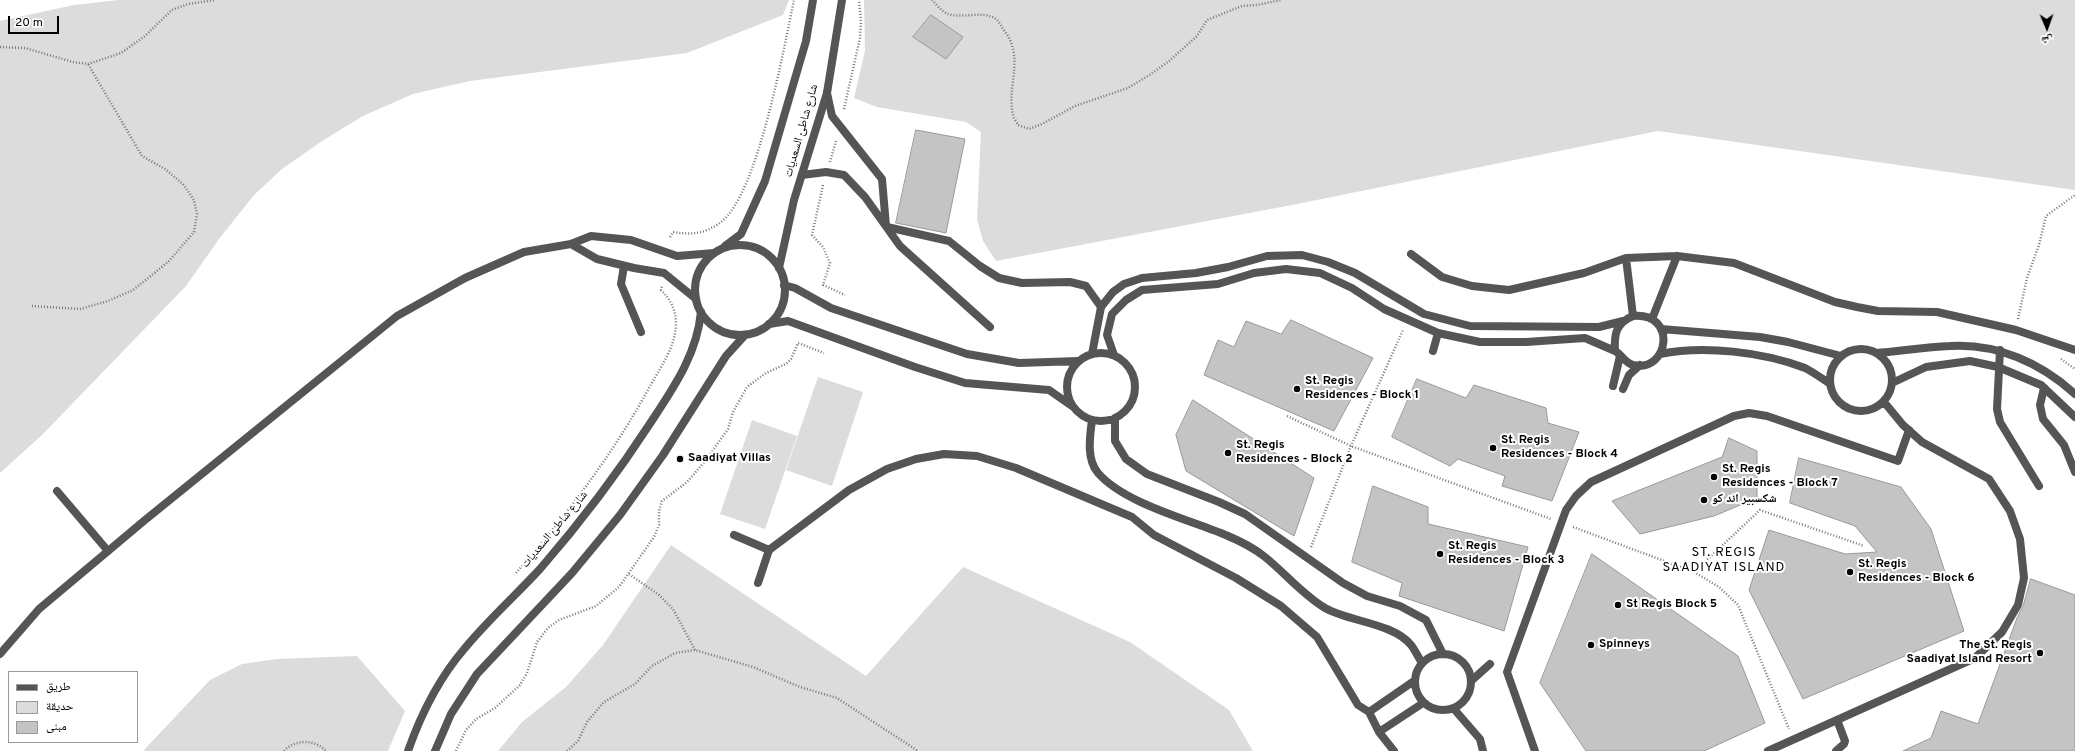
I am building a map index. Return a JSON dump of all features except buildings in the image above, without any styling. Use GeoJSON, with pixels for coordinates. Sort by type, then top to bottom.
{"type":"FeatureCollection","features":[{"type":"Feature","properties":{"kind":"street","name":"شارع شاطئ السعديات"},"geometry":{"type":"LineString","coordinates":[[718,251],[741,234],[765,181],[806,41],[813,0]]}},
{"type":"Feature","properties":{"kind":"street","name":"شارع شاطئ السعديات"},"geometry":{"type":"LineString","coordinates":[[779,268],[802,175],[827,93],[842,0]]}},
{"type":"Feature","properties":{"kind":"street"},"geometry":{"type":"LineString","coordinates":[[827,93],[832,116],[882,179],[887,227]]}},
{"type":"Feature","properties":{"kind":"street"},"geometry":{"type":"LineString","coordinates":[[802,175],[826,172],[844,175],[865,197],[900,246],[990,327]]}},
{"type":"Feature","properties":{"kind":"street"},"geometry":{"type":"LineString","coordinates":[[887,227],[949,241],[980,266],[999,278],[1022,283],[1070,282],[1086,286],[1102,307]]}},
{"type":"Feature","properties":{"kind":"street"},"geometry":{"type":"LineString","coordinates":[[0,654],[39,609],[397,316],[465,278],[524,252],[572,244],[591,236],[630,240],[677,256],[718,251],[734,245],[747,246],[760,250],[771,258],[779,268],[784,285],[784,299],[778,313],[769,324],[756,332],[745,334],[723,331],[706,320],[701,312],[696,300],[695,286],[698,273],[700,267],[718,251]]}},
{"type":"Feature","properties":{"kind":"street"},"geometry":{"type":"LineString","coordinates":[[572,244],[597,259],[624,266],[664,273],[696,300]]}},
{"type":"Feature","properties":{"kind":"street"},"geometry":{"type":"LineString","coordinates":[[1411,254],[1442,276],[1472,286],[1510,290],[1584,273],[1626,258],[1677,256],[1734,263],[1835,302],[1878,311],[1937,312],[2016,330],[2075,350]]}},
{"type":"Feature","properties":{"kind":"street"},"geometry":{"type":"LineString","coordinates":[[1092,354],[1102,307],[1113,292],[1124,284],[1142,278],[1196,273],[1228,267],[1267,256],[1302,255],[1328,262],[1355,273],[1424,314],[1470,326],[1600,327],[1623,321],[1633,316],[1652,319],[1661,329],[1664,342],[1660,354],[1654,360],[1640,365],[1633,365],[1617,354],[1585,338],[1526,342],[1480,342],[1438,333],[1408,321],[1384,309],[1352,288],[1320,273],[1286,269],[1254,273],[1218,284],[1142,290],[1126,300],[1112,314],[1107,335],[1114,355]]}},
{"type":"Feature","properties":{"kind":"street"},"geometry":{"type":"LineString","coordinates":[[1652,319],[1677,256]]}},
{"type":"Feature","properties":{"kind":"street"},"geometry":{"type":"LineString","coordinates":[[1626,258],[1633,316]]}},
{"type":"Feature","properties":{"kind":"street"},"geometry":{"type":"LineString","coordinates":[[624,266],[621,284],[641,332]]}},
{"type":"Feature","properties":{"kind":"street"},"geometry":{"type":"LineString","coordinates":[[784,285],[795,288],[831,308],[967,354],[1019,363],[1078,361]]}},
{"type":"Feature","properties":{"kind":"street","name":"شارع شاطئ السعديات"},"geometry":{"type":"LineString","coordinates":[[408,751],[425,710],[449,668],[480,631],[525,585],[555,551],[588,510],[640,439],[684,370],[695,341],[701,312]]}},
{"type":"Feature","properties":{"kind":"street"},"geometry":{"type":"LineString","coordinates":[[769,324],[788,321],[915,367],[965,383],[1049,390],[1078,412],[1092,420],[1103,421],[1115,418],[1125,412],[1132,403],[1136,392],[1135,380],[1128,365],[1114,355],[1103,352],[1092,354],[1078,361],[1072,368],[1066,387],[1072,406]]}},
{"type":"Feature","properties":{"kind":"street"},"geometry":{"type":"LineString","coordinates":[[1612,386],[1617,354],[1616,331],[1623,321]]}},
{"type":"Feature","properties":{"kind":"street"},"geometry":{"type":"LineString","coordinates":[[1661,329],[1760,337],[1788,342],[1841,356]]}},
{"type":"Feature","properties":{"kind":"street"},"geometry":{"type":"LineString","coordinates":[[1433,351],[1438,333]]}},
{"type":"Feature","properties":{"kind":"street"},"geometry":{"type":"LineString","coordinates":[[435,751],[451,714],[477,674],[572,573],[620,515],[663,455],[726,356],[745,334]]}},
{"type":"Feature","properties":{"kind":"street"},"geometry":{"type":"LineString","coordinates":[[1876,353],[1889,365],[1892,383],[1890,393],[1884,402],[1876,408],[1866,412],[1856,412],[1846,408],[1834,398],[1829,383],[1832,368],[1841,356],[1849,351],[1858,349],[1876,353],[1951,346],[2000,350],[2042,369],[2075,394]]}},
{"type":"Feature","properties":{"kind":"street"},"geometry":{"type":"LineString","coordinates":[[1660,354],[1679,350],[1709,350],[1763,356],[1806,369],[1829,383]]}},
{"type":"Feature","properties":{"kind":"street"},"geometry":{"type":"LineString","coordinates":[[2000,350],[1997,410],[2000,422],[2039,486]]}},
{"type":"Feature","properties":{"kind":"street"},"geometry":{"type":"LineString","coordinates":[[1892,383],[1926,367],[1970,361],[1998,367],[2044,388],[2075,417]]}},
{"type":"Feature","properties":{"kind":"street"},"geometry":{"type":"LineString","coordinates":[[1622,389],[1629,375],[1640,365]]}},
{"type":"Feature","properties":{"kind":"street"},"geometry":{"type":"LineString","coordinates":[[2044,388],[2040,405],[2043,419],[2064,445],[2075,472]]}},
{"type":"Feature","properties":{"kind":"street"},"geometry":{"type":"LineString","coordinates":[[1768,751],[1974,658],[2002,632],[2018,605],[2024,578],[2020,539],[2010,511],[1989,479],[1922,442],[1884,402]]}},
{"type":"Feature","properties":{"kind":"street"},"geometry":{"type":"LineString","coordinates":[[1535,751],[1507,672],[1561,522],[1576,496],[1591,482],[1734,416],[1749,413],[1767,416],[1898,461],[1909,430]]}},
{"type":"Feature","properties":{"kind":"street"},"geometry":{"type":"LineString","coordinates":[[1115,418],[1115,441],[1126,459],[1147,474],[1219,502],[1245,514],[1343,583],[1367,596],[1400,606],[1426,620],[1443,654]]}},
{"type":"Feature","properties":{"kind":"street"},"geometry":{"type":"LineString","coordinates":[[1092,420],[1090,441],[1093,461],[1097,472],[1119,490],[1175,517],[1229,536],[1264,557],[1325,608],[1358,621],[1390,629],[1410,644],[1422,663]]}},
{"type":"Feature","properties":{"kind":"street"},"geometry":{"type":"LineString","coordinates":[[758,582],[770,550],[849,490],[887,469],[916,459],[944,454],[977,456],[1016,468],[1132,517],[1154,535],[1236,578],[1281,606],[1316,637],[1358,705],[1369,712],[1379,732],[1394,751]]}},
{"type":"Feature","properties":{"kind":"street"},"geometry":{"type":"LineString","coordinates":[[57,491],[108,551]]}},
{"type":"Feature","properties":{"kind":"street"},"geometry":{"type":"LineString","coordinates":[[734,535],[770,550]]}},
{"type":"Feature","properties":{"kind":"street"},"geometry":{"type":"LineString","coordinates":[[1443,654],[1452,655],[1466,665],[1471,681],[1467,698],[1454,708],[1438,710],[1424,703],[1418,697],[1414,681],[1418,668],[1422,663],[1428,658],[1443,654]]}},
{"type":"Feature","properties":{"kind":"street"},"geometry":{"type":"LineString","coordinates":[[1471,681],[1490,664]]}},
{"type":"Feature","properties":{"kind":"street"},"geometry":{"type":"LineString","coordinates":[[1369,712],[1414,681]]}},
{"type":"Feature","properties":{"kind":"street"},"geometry":{"type":"LineString","coordinates":[[1379,732],[1424,703]]}},
{"type":"Feature","properties":{"kind":"street"},"geometry":{"type":"LineString","coordinates":[[1454,708],[1480,739],[1483,751]]}},
{"type":"Feature","properties":{"kind":"street"},"geometry":{"type":"LineString","coordinates":[[1836,751],[1844,744],[1845,740],[1837,720]]}},
{"type":"Feature","properties":{"kind":"path"},"geometry":{"type":"LineString","coordinates":[[0,47],[25,48],[73,62],[88,64],[121,53],[145,36],[172,10],[188,4],[215,0]]}},
{"type":"Feature","properties":{"kind":"path"},"geometry":{"type":"LineString","coordinates":[[670,237],[672,232],[692,235],[713,226],[728,216],[739,198],[758,150],[777,84],[794,0]]}},
{"type":"Feature","properties":{"kind":"path"},"geometry":{"type":"LineString","coordinates":[[845,295],[823,285],[830,263],[823,247],[812,235],[826,172],[840,126],[860,38],[861,21],[859,0]]}},
{"type":"Feature","properties":{"kind":"path"},"geometry":{"type":"LineString","coordinates":[[932,0],[946,14],[962,16],[981,15],[995,19],[1007,33],[1014,50],[1015,75],[1012,100],[1013,115],[1018,125],[1029,129],[1042,124],[1075,106],[1128,88],[1151,74],[1189,44],[1207,20],[1242,6],[1257,5],[1281,0]]}},
{"type":"Feature","properties":{"kind":"path"},"geometry":{"type":"LineString","coordinates":[[32,306],[80,309],[120,296],[133,290],[169,261],[194,232],[197,214],[194,200],[183,184],[165,169],[142,156],[88,64]]}},
{"type":"Feature","properties":{"kind":"path"},"geometry":{"type":"LineString","coordinates":[[2016,330],[2027,278],[2039,245],[2046,216],[2075,195]]}},
{"type":"Feature","properties":{"kind":"path"},"geometry":{"type":"LineString","coordinates":[[512,578],[554,530],[622,435],[660,370],[672,344],[676,325],[671,300],[662,290],[662,282]]}},
{"type":"Feature","properties":{"kind":"path"},"geometry":{"type":"LineString","coordinates":[[1307,558],[1351,446],[1408,321]]}},
{"type":"Feature","properties":{"kind":"path"},"geometry":{"type":"LineString","coordinates":[[456,751],[466,730],[476,719],[495,708],[520,685],[527,673],[537,642],[548,628],[558,620],[596,606],[619,587],[654,537],[659,525],[658,511],[662,501],[687,482],[706,460],[728,429],[733,412],[747,387],[766,373],[786,364],[791,359],[798,343],[824,353]]}},
{"type":"Feature","properties":{"kind":"path"},"geometry":{"type":"LineString","coordinates":[[2056,357],[2075,369]]}},
{"type":"Feature","properties":{"kind":"path"},"geometry":{"type":"LineString","coordinates":[[1287,416],[1351,446],[1694,572],[1719,587],[1738,605],[1793,739]]}},
{"type":"Feature","properties":{"kind":"path"},"geometry":{"type":"LineString","coordinates":[[1694,572],[1760,510],[1864,546]]}},
{"type":"Feature","properties":{"kind":"path"},"geometry":{"type":"LineString","coordinates":[[629,574],[659,594],[673,609],[695,650]]}},
{"type":"Feature","properties":{"kind":"path"},"geometry":{"type":"LineString","coordinates":[[567,751],[578,741],[587,722],[604,702],[635,684],[657,662],[675,653],[695,650],[753,667],[800,687],[837,698],[918,751]]}},
{"type":"Feature","properties":{"kind":"path"},"geometry":{"type":"LineString","coordinates":[[284,751],[300,742],[313,743],[326,751]]}},
{"type":"Feature","properties":{"kind":"green space"},"geometry":{"type":"Polygon","coordinates":[[[118,0],[789,0],[783,15],[687,53],[470,81],[413,94],[363,116],[322,141],[282,169],[254,195],[219,239],[186,286],[42,435],[0,473],[0,21],[74,5],[118,0]]]}},
{"type":"Feature","properties":{"kind":"green space"},"geometry":{"type":"Polygon","coordinates":[[[864,0],[2075,0],[2075,190],[1658,131],[1292,205],[996,261],[983,241],[977,219],[981,132],[966,122],[877,107],[854,98],[865,51],[864,0]]]}},
{"type":"Feature","properties":{"kind":"green space"},"geometry":{"type":"Polygon","coordinates":[[[818,377],[863,392],[832,486],[786,470],[818,377]]]}},
{"type":"Feature","properties":{"kind":"green space"},"geometry":{"type":"Polygon","coordinates":[[[752,420],[797,436],[765,529],[720,514],[752,420]]]}},
{"type":"Feature","properties":{"kind":"green space"},"geometry":{"type":"Polygon","coordinates":[[[671,545],[866,676],[963,567],[1130,642],[1229,710],[1253,751],[498,751],[522,722],[566,687],[603,645],[671,545]]]}},
{"type":"Feature","properties":{"kind":"green space"},"geometry":{"type":"Polygon","coordinates":[[[357,656],[405,711],[388,751],[143,751],[210,680],[242,664],[277,659],[357,656]]]}},
{"type":"Feature","properties":{"kind":"place","name":"St. Regis Residences - Block 1"},"geometry":{"type":"Point","coordinates":[1297,389]}},
{"type":"Feature","properties":{"kind":"place","name":"St. Regis Residences - Block 4"},"geometry":{"type":"Point","coordinates":[1493,448]}},
{"type":"Feature","properties":{"kind":"place","name":"St. Regis Residences - Block 2"},"geometry":{"type":"Point","coordinates":[1228,453]}},
{"type":"Feature","properties":{"kind":"place","name":"Saadiyat Villas"},"geometry":{"type":"Point","coordinates":[680,459]}},
{"type":"Feature","properties":{"kind":"place","name":"St. Regis Residences - Block 7"},"geometry":{"type":"Point","coordinates":[1714,477]}},
{"type":"Feature","properties":{"kind":"place","name":"شكسبير اند كو"},"geometry":{"type":"Point","coordinates":[1704,500]}},
{"type":"Feature","properties":{"kind":"place","name":"St. Regis Residences - Block 3"},"geometry":{"type":"Point","coordinates":[1440,554]}},
{"type":"Feature","properties":{"kind":"place","name":"St. Regis Residences - Block 6"},"geometry":{"type":"Point","coordinates":[1850,572]}},
{"type":"Feature","properties":{"kind":"place","name":"St Regis Block 5"},"geometry":{"type":"Point","coordinates":[1618,605]}},
{"type":"Feature","properties":{"kind":"place","name":"Spinneys"},"geometry":{"type":"Point","coordinates":[1591,645]}},
{"type":"Feature","properties":{"kind":"place","name":"The St. Regis Saadiyat Island Resort"},"geometry":{"type":"Point","coordinates":[2040,653]}},
{"type":"Feature","properties":{"kind":"district","name":"ST. REGIS SAADIYAT ISLAND"},"geometry":{"type":"Point","coordinates":[1724,560]}}]}
